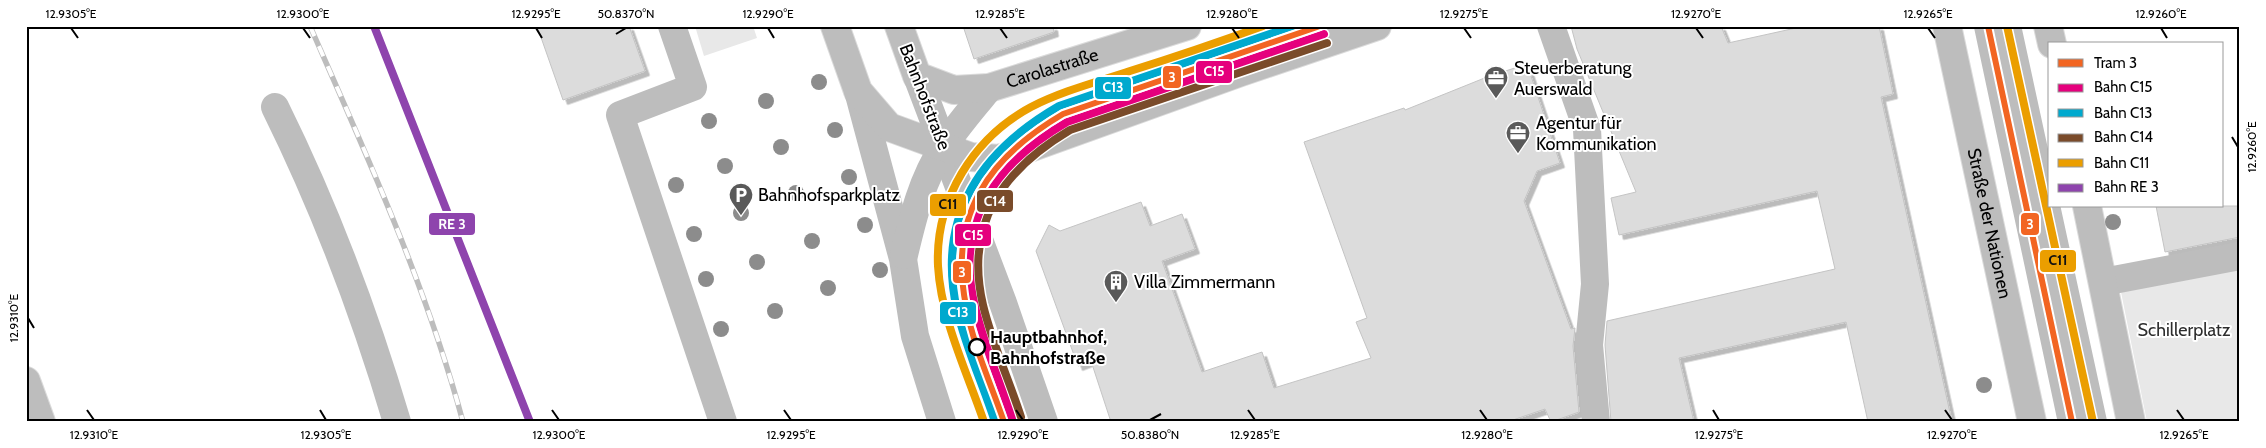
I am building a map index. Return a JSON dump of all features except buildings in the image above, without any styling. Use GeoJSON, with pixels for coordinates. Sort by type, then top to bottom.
{"type":"FeatureCollection","features":[{"type":"Feature","properties":{"kind":"main road"},"geometry":{"type":"LineString","coordinates":[[672,26],[693,87],[620,115],[723,422]]}},
{"type":"Feature","properties":{"kind":"main road"},"geometry":{"type":"LineString","coordinates":[[835,26],[858,91],[903,259],[915,336],[942,422]]}},
{"type":"Feature","properties":{"kind":"main road","name":"Bahnhofstraße"},"geometry":{"type":"LineString","coordinates":[[899,26],[1004,303],[1044,422]]}},
{"type":"Feature","properties":{"kind":"main road","name":"Carolastraße"},"geometry":{"type":"LineString","coordinates":[[917,76],[954,90],[989,88],[1187,26]]}},
{"type":"Feature","properties":{"kind":"main road"},"geometry":{"type":"LineString","coordinates":[[858,91],[889,127],[971,157],[999,160],[1241,72],[1377,26]]}},
{"type":"Feature","properties":{"kind":"main road"},"geometry":{"type":"LineString","coordinates":[[1551,26],[1587,129],[1595,284],[1589,346],[1595,414]]}},
{"type":"Feature","properties":{"kind":"main road","name":"Straße der Nationen"},"geometry":{"type":"LineString","coordinates":[[1947,26],[2032,422]]}},
{"type":"Feature","properties":{"kind":"main road"},"geometry":{"type":"LineString","coordinates":[[1988,26],[2072,422]]}},
{"type":"Feature","properties":{"kind":"main road"},"geometry":{"type":"LineString","coordinates":[[2007,26],[2093,422]]}},
{"type":"Feature","properties":{"kind":"main road"},"geometry":{"type":"LineString","coordinates":[[2048,26],[2052,42]]}},
{"type":"Feature","properties":{"kind":"main road"},"geometry":{"type":"LineString","coordinates":[[903,259],[915,207],[943,146],[989,88]]}},
{"type":"Feature","properties":{"kind":"main road"},"geometry":{"type":"LineString","coordinates":[[275,107],[310,178],[376,349],[397,422]]}},
{"type":"Feature","properties":{"kind":"main road"},"geometry":{"type":"LineString","coordinates":[[2087,208],[2131,422]]}},
{"type":"Feature","properties":{"kind":"main road"},"geometry":{"type":"LineString","coordinates":[[2103,282],[2240,256]]}},
{"type":"Feature","properties":{"kind":"main road"},"geometry":{"type":"LineString","coordinates":[[26,381],[41,422]]}},
{"type":"Feature","properties":{"kind":"green space"},"geometry":{"type":"Polygon","coordinates":[[[695,26],[753,26],[757,38],[704,56],[695,26]]]}},
{"type":"Feature","properties":{"kind":"green space","name":"Schillerplatz"},"geometry":{"type":"Polygon","coordinates":[[[2240,265],[2240,422],[2147,422],[2120,287],[2240,265]]]}},
{"type":"Feature","properties":{"kind":"railway"},"geometry":{"type":"LineString","coordinates":[[310,26],[394,221],[432,321],[463,422]]}},
{"type":"Feature","properties":{"kind":"tram line","name":"3"},"geometry":{"type":"LineString","coordinates":[[1004,422],[969,321],[962,273],[963,244],[969,217],[980,192],[995,170],[1014,150],[1037,131],[1063,114],[1320,26]]}},
{"type":"Feature","properties":{"kind":"tram line","name":"3"},"geometry":{"type":"LineString","coordinates":[[1988,26],[2072,422]]}},
{"type":"Feature","properties":{"kind":"rail line","name":"C11"},"geometry":{"type":"LineString","coordinates":[[984,422],[949,325],[940,286],[938,266],[939,241],[943,218],[951,195],[962,173],[975,154],[1010,120],[1043,101],[1263,26]]}},
{"type":"Feature","properties":{"kind":"rail line","name":"C13"},"geometry":{"type":"LineString","coordinates":[[995,422],[961,324],[952,276],[953,245],[959,216],[971,190],[987,166],[1007,144],[1031,124],[1059,106],[1293,26]]}},
{"type":"Feature","properties":{"kind":"rail line","name":"C11"},"geometry":{"type":"LineString","coordinates":[[2007,26],[2093,422]]}},
{"type":"Feature","properties":{"kind":"rail line","name":"C15"},"geometry":{"type":"LineString","coordinates":[[1012,419],[987,349],[975,307],[970,276],[970,248],[976,222],[986,198],[1001,176],[1019,157],[1042,138],[1067,122],[1324,34]]}},
{"type":"Feature","properties":{"kind":"rail line","name":"C14"},"geometry":{"type":"LineString","coordinates":[[1021,417],[987,319],[979,276],[979,249],[985,224],[994,202],[1008,181],[1025,163],[1070,130],[1327,43]]}},
{"type":"Feature","properties":{"kind":"transit line"},"geometry":{"type":"LineString","coordinates":[[374,26],[530,422]]}},
{"type":"Feature","properties":{"kind":"place","name":"Steuerberatung Auerswald"},"geometry":{"type":"Point","coordinates":[1496,99]}},
{"type":"Feature","properties":{"kind":"place","name":"Agentur für Kommunikation"},"geometry":{"type":"Point","coordinates":[1518,154]}},
{"type":"Feature","properties":{"kind":"place","name":"Bahnhofsparkplatz"},"geometry":{"type":"Point","coordinates":[741,216]}},
{"type":"Feature","properties":{"kind":"place","name":"Villa Zimmermann"},"geometry":{"type":"Point","coordinates":[1116,303]}},
{"type":"Feature","properties":{"kind":"place","name":"Hauptbahnhof, Bahnhofstraße"},"geometry":{"type":"Point","coordinates":[977,347]}}]}
